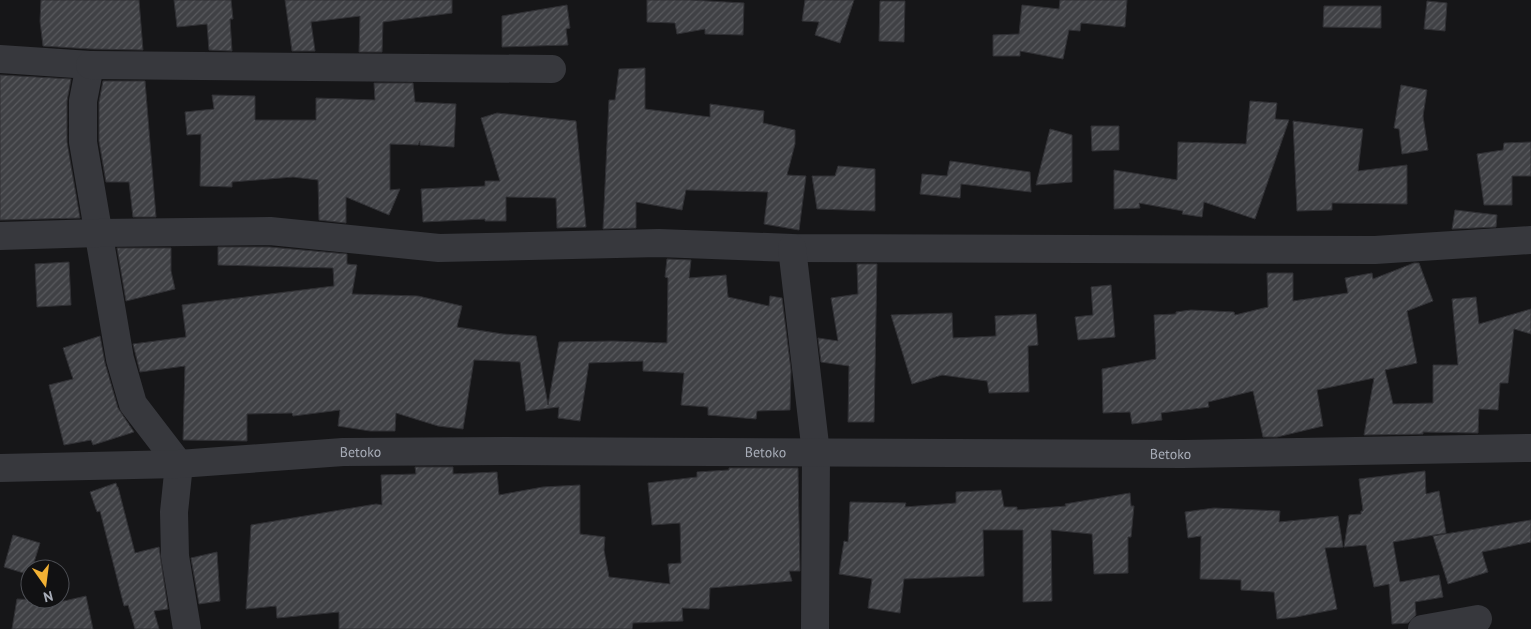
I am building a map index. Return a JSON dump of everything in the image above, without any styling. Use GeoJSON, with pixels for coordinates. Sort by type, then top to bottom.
{"type":"FeatureCollection","features":[{"type":"Feature","properties":{"kind":"street"},"geometry":{"type":"LineString","coordinates":[[0,59],[90,65],[552,69]]}},
{"type":"Feature","properties":{"kind":"street"},"geometry":{"type":"LineString","coordinates":[[90,65],[84,101],[83,142],[120,359],[133,404],[179,464],[174,512],[175,556],[187,629]]}},
{"type":"Feature","properties":{"kind":"street"},"geometry":{"type":"LineString","coordinates":[[0,236],[99,232],[270,231],[439,248],[659,242],[792,248],[1375,250],[1531,240]]}},
{"type":"Feature","properties":{"kind":"street"},"geometry":{"type":"LineString","coordinates":[[792,248],[816,453],[815,629]]}},
{"type":"Feature","properties":{"kind":"street","name":"Betoko"},"geometry":{"type":"LineString","coordinates":[[0,468],[179,464],[343,452],[503,450],[1183,454],[1531,448]]}},
{"type":"Feature","properties":{"kind":"street"},"geometry":{"type":"LineString","coordinates":[[1422,629],[1478,619]]}},
{"type":"Feature","properties":{"kind":"building"},"geometry":{"type":"Polygon","coordinates":[[[41,0],[139,0],[143,50],[43,46],[40,21],[41,0]]]}},
{"type":"Feature","properties":{"kind":"building"},"geometry":{"type":"Polygon","coordinates":[[[174,0],[231,0],[233,19],[230,19],[232,51],[209,50],[207,24],[177,27],[174,0]]]}},
{"type":"Feature","properties":{"kind":"building"},"geometry":{"type":"Polygon","coordinates":[[[285,0],[452,0],[452,13],[383,22],[382,52],[359,52],[360,16],[311,22],[315,51],[292,51],[285,0]]]}},
{"type":"Feature","properties":{"kind":"building"},"geometry":{"type":"Polygon","coordinates":[[[647,0],[744,3],[743,35],[705,34],[705,29],[677,34],[675,23],[647,22],[647,0]]]}},
{"type":"Feature","properties":{"kind":"building"},"geometry":{"type":"Polygon","coordinates":[[[805,0],[854,0],[840,43],[815,35],[819,22],[802,21],[805,0]]]}},
{"type":"Feature","properties":{"kind":"building"},"geometry":{"type":"Polygon","coordinates":[[[1060,0],[1127,0],[1125,27],[1081,23],[1080,31],[1069,30],[1063,59],[1020,51],[1020,56],[993,56],[993,35],[1019,34],[1022,5],[1059,9],[1060,0]]]}},
{"type":"Feature","properties":{"kind":"building"},"geometry":{"type":"Polygon","coordinates":[[[880,1],[905,1],[904,42],[879,41],[880,1]]]}},
{"type":"Feature","properties":{"kind":"building"},"geometry":{"type":"Polygon","coordinates":[[[1427,1],[1447,3],[1445,31],[1424,29],[1427,1]]]}},
{"type":"Feature","properties":{"kind":"building"},"geometry":{"type":"Polygon","coordinates":[[[567,5],[570,28],[566,29],[568,45],[502,47],[502,16],[567,5]]]}},
{"type":"Feature","properties":{"kind":"building"},"geometry":{"type":"Polygon","coordinates":[[[1324,6],[1381,6],[1381,28],[1323,27],[1324,6]]]}},
{"type":"Feature","properties":{"kind":"building"},"geometry":{"type":"Polygon","coordinates":[[[645,68],[645,109],[710,117],[710,104],[764,111],[763,123],[795,130],[795,144],[787,175],[806,176],[799,230],[764,224],[768,192],[686,190],[682,210],[636,202],[636,228],[603,229],[609,100],[615,100],[619,69],[645,68]]]}},
{"type":"Feature","properties":{"kind":"building"},"geometry":{"type":"Polygon","coordinates":[[[0,75],[71,79],[67,101],[67,142],[80,218],[0,220],[0,75]]]}},
{"type":"Feature","properties":{"kind":"building"},"geometry":{"type":"Polygon","coordinates":[[[103,81],[145,81],[156,217],[133,217],[129,182],[106,182],[99,141],[99,102],[103,81]]]}},
{"type":"Feature","properties":{"kind":"building"},"geometry":{"type":"Polygon","coordinates":[[[374,83],[413,83],[415,102],[456,104],[454,147],[420,145],[420,141],[418,145],[390,144],[390,190],[400,189],[389,215],[346,197],[346,223],[319,220],[318,180],[293,177],[232,182],[232,187],[200,186],[201,134],[187,135],[185,112],[214,109],[212,95],[255,96],[255,120],[316,120],[316,98],[375,100],[374,83]]]}},
{"type":"Feature","properties":{"kind":"building"},"geometry":{"type":"Polygon","coordinates":[[[1401,85],[1427,90],[1423,116],[1428,150],[1402,154],[1399,129],[1394,128],[1401,85]]]}},
{"type":"Feature","properties":{"kind":"building"},"geometry":{"type":"Polygon","coordinates":[[[1250,101],[1277,103],[1275,119],[1289,120],[1255,219],[1204,202],[1202,217],[1182,214],[1183,211],[1139,203],[1140,208],[1114,209],[1114,170],[1177,180],[1178,142],[1246,144],[1250,101]]]}},
{"type":"Feature","properties":{"kind":"building"},"geometry":{"type":"Polygon","coordinates":[[[497,113],[576,121],[586,227],[557,228],[556,198],[506,197],[506,221],[485,221],[485,219],[423,222],[421,189],[485,186],[485,181],[500,181],[481,118],[497,113]]]}},
{"type":"Feature","properties":{"kind":"building"},"geometry":{"type":"Polygon","coordinates":[[[1293,121],[1363,129],[1358,171],[1407,165],[1407,204],[1332,203],[1332,210],[1297,211],[1293,121]]]}},
{"type":"Feature","properties":{"kind":"building"},"geometry":{"type":"Polygon","coordinates":[[[1091,126],[1119,126],[1119,150],[1092,151],[1091,126]]]}},
{"type":"Feature","properties":{"kind":"building"},"geometry":{"type":"Polygon","coordinates":[[[1050,129],[1072,135],[1072,182],[1036,185],[1050,129]]]}},
{"type":"Feature","properties":{"kind":"building"},"geometry":{"type":"Polygon","coordinates":[[[1531,142],[1531,176],[1512,176],[1512,205],[1484,205],[1477,154],[1503,150],[1504,143],[1531,142]]]}},
{"type":"Feature","properties":{"kind":"building"},"geometry":{"type":"Polygon","coordinates":[[[950,161],[1030,172],[1031,192],[961,184],[960,198],[920,194],[922,174],[947,176],[950,161]]]}},
{"type":"Feature","properties":{"kind":"building"},"geometry":{"type":"Polygon","coordinates":[[[838,166],[875,169],[875,211],[817,209],[812,176],[835,176],[838,166]]]}},
{"type":"Feature","properties":{"kind":"building"},"geometry":{"type":"Polygon","coordinates":[[[1455,210],[1497,215],[1496,227],[1452,229],[1455,210]]]}},
{"type":"Feature","properties":{"kind":"building"},"geometry":{"type":"Polygon","coordinates":[[[218,247],[269,247],[347,254],[347,264],[357,265],[352,294],[418,296],[462,306],[457,327],[503,334],[536,336],[548,405],[559,342],[667,343],[668,278],[665,277],[667,259],[691,260],[689,278],[726,275],[728,297],[769,306],[770,296],[782,298],[791,370],[790,410],[757,411],[756,419],[708,415],[708,407],[681,405],[684,373],[643,371],[643,361],[589,363],[580,421],[558,418],[559,407],[526,411],[520,362],[474,360],[463,429],[438,426],[396,413],[395,431],[370,431],[338,426],[340,410],[293,416],[292,413],[247,414],[247,441],[183,440],[185,366],[140,372],[133,344],[186,337],[182,305],[334,286],[333,268],[218,265],[218,247]]]}},
{"type":"Feature","properties":{"kind":"building"},"geometry":{"type":"Polygon","coordinates":[[[117,248],[171,248],[171,271],[175,289],[126,301],[117,248]]]}},
{"type":"Feature","properties":{"kind":"building"},"geometry":{"type":"Polygon","coordinates":[[[69,262],[71,305],[37,307],[35,264],[69,262]]]}},
{"type":"Feature","properties":{"kind":"building"},"geometry":{"type":"Polygon","coordinates":[[[1414,263],[1419,263],[1433,301],[1407,311],[1417,363],[1385,370],[1393,404],[1433,403],[1433,365],[1458,365],[1452,299],[1476,297],[1479,324],[1531,309],[1531,334],[1514,329],[1508,383],[1500,383],[1498,410],[1479,409],[1478,433],[1423,432],[1423,434],[1364,435],[1374,378],[1317,390],[1323,426],[1277,437],[1263,437],[1253,391],[1208,402],[1209,407],[1161,413],[1162,420],[1132,424],[1130,412],[1103,413],[1102,369],[1156,359],[1154,315],[1176,314],[1176,312],[1191,310],[1234,312],[1235,315],[1268,307],[1267,273],[1293,273],[1293,301],[1348,293],[1345,278],[1372,273],[1373,279],[1414,263]]]}},
{"type":"Feature","properties":{"kind":"building"},"geometry":{"type":"Polygon","coordinates":[[[857,264],[877,264],[874,422],[848,422],[849,366],[821,362],[818,338],[838,341],[831,298],[858,294],[857,264]]]}},
{"type":"Feature","properties":{"kind":"building"},"geometry":{"type":"Polygon","coordinates":[[[1111,285],[1115,337],[1078,340],[1075,317],[1093,315],[1091,287],[1111,285]]]}},
{"type":"Feature","properties":{"kind":"building"},"geometry":{"type":"Polygon","coordinates":[[[952,313],[953,338],[996,336],[995,316],[1036,314],[1038,345],[1028,346],[1029,392],[989,393],[987,381],[942,375],[912,384],[891,315],[952,313]]]}},
{"type":"Feature","properties":{"kind":"building"},"geometry":{"type":"Polygon","coordinates":[[[100,336],[105,363],[118,408],[134,432],[93,445],[91,440],[64,445],[49,385],[73,379],[63,348],[100,336]]]}},
{"type":"Feature","properties":{"kind":"building"},"geometry":{"type":"Polygon","coordinates":[[[415,467],[453,467],[453,474],[497,472],[499,495],[543,487],[580,485],[580,534],[605,537],[604,550],[609,577],[670,584],[668,564],[681,563],[680,523],[652,525],[648,483],[697,477],[697,472],[729,470],[729,468],[798,468],[800,571],[789,571],[792,581],[710,588],[709,609],[682,608],[683,621],[633,623],[632,629],[339,629],[339,612],[277,618],[276,606],[246,609],[251,525],[376,504],[382,505],[381,475],[416,474],[415,467]]]}},
{"type":"Feature","properties":{"kind":"building"},"geometry":{"type":"Polygon","coordinates":[[[1425,471],[1426,494],[1439,491],[1446,533],[1393,542],[1400,582],[1439,575],[1443,597],[1415,602],[1416,615],[1408,623],[1392,624],[1389,584],[1374,587],[1366,545],[1344,547],[1349,515],[1361,514],[1361,511],[1363,511],[1359,479],[1425,471]]]}},
{"type":"Feature","properties":{"kind":"building"},"geometry":{"type":"Polygon","coordinates":[[[116,483],[135,553],[159,547],[168,609],[154,611],[159,629],[135,629],[128,605],[124,606],[100,511],[97,512],[90,492],[116,483]]]}},
{"type":"Feature","properties":{"kind":"building"},"geometry":{"type":"Polygon","coordinates":[[[1001,490],[1004,507],[1017,507],[1017,510],[1066,506],[1065,504],[1130,493],[1131,506],[1134,506],[1131,537],[1128,537],[1128,573],[1094,574],[1092,534],[1051,530],[1052,601],[1023,602],[1023,530],[983,530],[984,576],[904,579],[900,613],[868,608],[872,579],[839,574],[844,541],[848,542],[850,502],[906,503],[905,507],[956,503],[956,492],[1001,490]]]}},
{"type":"Feature","properties":{"kind":"building"},"geometry":{"type":"Polygon","coordinates":[[[1214,508],[1280,511],[1279,522],[1338,516],[1343,547],[1325,548],[1337,609],[1277,619],[1274,592],[1241,590],[1241,580],[1200,579],[1201,536],[1188,538],[1185,512],[1214,508]]]}},
{"type":"Feature","properties":{"kind":"building"},"geometry":{"type":"Polygon","coordinates":[[[1531,520],[1531,542],[1482,552],[1488,572],[1448,584],[1433,536],[1531,520]]]}},
{"type":"Feature","properties":{"kind":"building"},"geometry":{"type":"Polygon","coordinates":[[[13,535],[40,543],[35,559],[20,559],[20,572],[4,567],[13,535]]]}},
{"type":"Feature","properties":{"kind":"building"},"geometry":{"type":"Polygon","coordinates":[[[217,552],[220,601],[199,604],[191,558],[217,552]]]}},
{"type":"Feature","properties":{"kind":"building"},"geometry":{"type":"Polygon","coordinates":[[[86,596],[93,629],[12,629],[17,599],[20,599],[20,609],[70,609],[70,600],[86,596]]]}}]}
